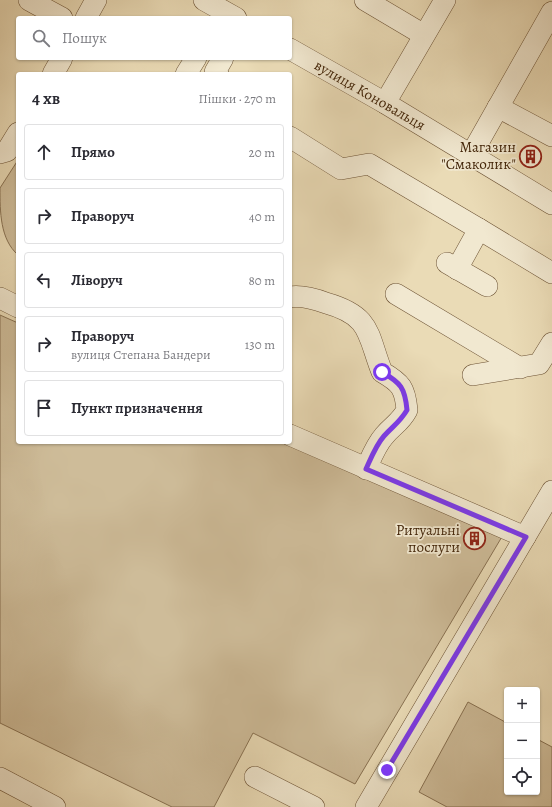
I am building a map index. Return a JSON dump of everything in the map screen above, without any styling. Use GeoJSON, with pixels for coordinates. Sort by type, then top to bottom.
{"type":"FeatureCollection","features":[{"type":"Feature","properties":{"kind":"street"},"geometry":{"type":"LineString","coordinates":[[29,0],[58,16]]}},
{"type":"Feature","properties":{"kind":"street"},"geometry":{"type":"LineString","coordinates":[[87,16],[96,0]]}},
{"type":"Feature","properties":{"kind":"street"},"geometry":{"type":"LineString","coordinates":[[204,0],[227,16]]}},
{"type":"Feature","properties":{"kind":"street"},"geometry":{"type":"LineString","coordinates":[[365,0],[424,35]]}},
{"type":"Feature","properties":{"kind":"street"},"geometry":{"type":"LineString","coordinates":[[385,103],[445,0]]}},
{"type":"Feature","properties":{"kind":"street"},"geometry":{"type":"LineString","coordinates":[[471,155],[552,12]]}},
{"type":"Feature","properties":{"kind":"street","name":"вулиця Коновальця"},"geometry":{"type":"LineString","coordinates":[[292,50],[385,103],[552,204]]}},
{"type":"Feature","properties":{"kind":"street"},"geometry":{"type":"LineString","coordinates":[[54,72],[61,60]]}},
{"type":"Feature","properties":{"kind":"street"},"geometry":{"type":"LineString","coordinates":[[187,72],[195,60]]}},
{"type":"Feature","properties":{"kind":"street"},"geometry":{"type":"LineString","coordinates":[[215,72],[222,60]]}},
{"type":"Feature","properties":{"kind":"street"},"geometry":{"type":"LineString","coordinates":[[498,107],[552,136]]}},
{"type":"Feature","properties":{"kind":"street"},"geometry":{"type":"LineString","coordinates":[[0,153],[7,151],[16,136]]}},
{"type":"Feature","properties":{"kind":"street"},"geometry":{"type":"LineString","coordinates":[[292,138],[342,169],[369,164],[552,273]]}},
{"type":"Feature","properties":{"kind":"street"},"geometry":{"type":"LineString","coordinates":[[479,229],[452,266],[487,286]]}},
{"type":"Feature","properties":{"kind":"street"},"geometry":{"type":"LineString","coordinates":[[396,294],[520,368]]}},
{"type":"Feature","properties":{"kind":"street"},"geometry":{"type":"LineString","coordinates":[[0,298],[16,306]]}},
{"type":"Feature","properties":{"kind":"street"},"geometry":{"type":"LineString","coordinates":[[292,298],[313,299],[349,311],[362,322],[373,340],[382,372],[395,380],[403,388],[407,410],[400,422],[378,443],[366,469]]}},
{"type":"Feature","properties":{"kind":"street"},"geometry":{"type":"LineString","coordinates":[[473,375],[547,364],[552,343]]}},
{"type":"Feature","properties":{"kind":"street"},"geometry":{"type":"LineString","coordinates":[[292,436],[526,537]]}},
{"type":"Feature","properties":{"kind":"street"},"geometry":{"type":"LineString","coordinates":[[366,807],[552,491]]}},
{"type":"Feature","properties":{"kind":"street"},"geometry":{"type":"LineString","coordinates":[[255,777],[314,807]]}},
{"type":"Feature","properties":{"kind":"street"},"geometry":{"type":"LineString","coordinates":[[0,778],[55,807]]}},
{"type":"Feature","properties":{"kind":"shaded area"},"geometry":{"type":"Polygon","coordinates":[[[16,163],[16,253],[12,249],[4,233],[0,206],[0,188],[16,163]]]}},
{"type":"Feature","properties":{"kind":"shaded area"},"geometry":{"type":"Polygon","coordinates":[[[0,315],[16,322],[16,444],[292,444],[503,535],[355,784],[253,733],[214,807],[172,807],[0,723],[0,315]]]}},
{"type":"Feature","properties":{"kind":"shaded area"},"geometry":{"type":"Polygon","coordinates":[[[468,702],[504,721],[504,795],[540,795],[540,741],[552,747],[552,807],[447,807],[419,792],[468,702]]]}},
{"type":"Feature","properties":{"kind":"place","name":"Магазин \"Смаколик\""},"geometry":{"type":"Point","coordinates":[531,156]}},
{"type":"Feature","properties":{"kind":"place","name":"Ритуальні послуги"},"geometry":{"type":"Point","coordinates":[475,539]}},
{"type":"Feature","properties":{"kind":"route"},"geometry":{"type":"LineString","coordinates":[[382,372],[395,380],[403,388],[407,410],[400,422],[378,443],[366,469],[526,537],[387,770]]}}]}
